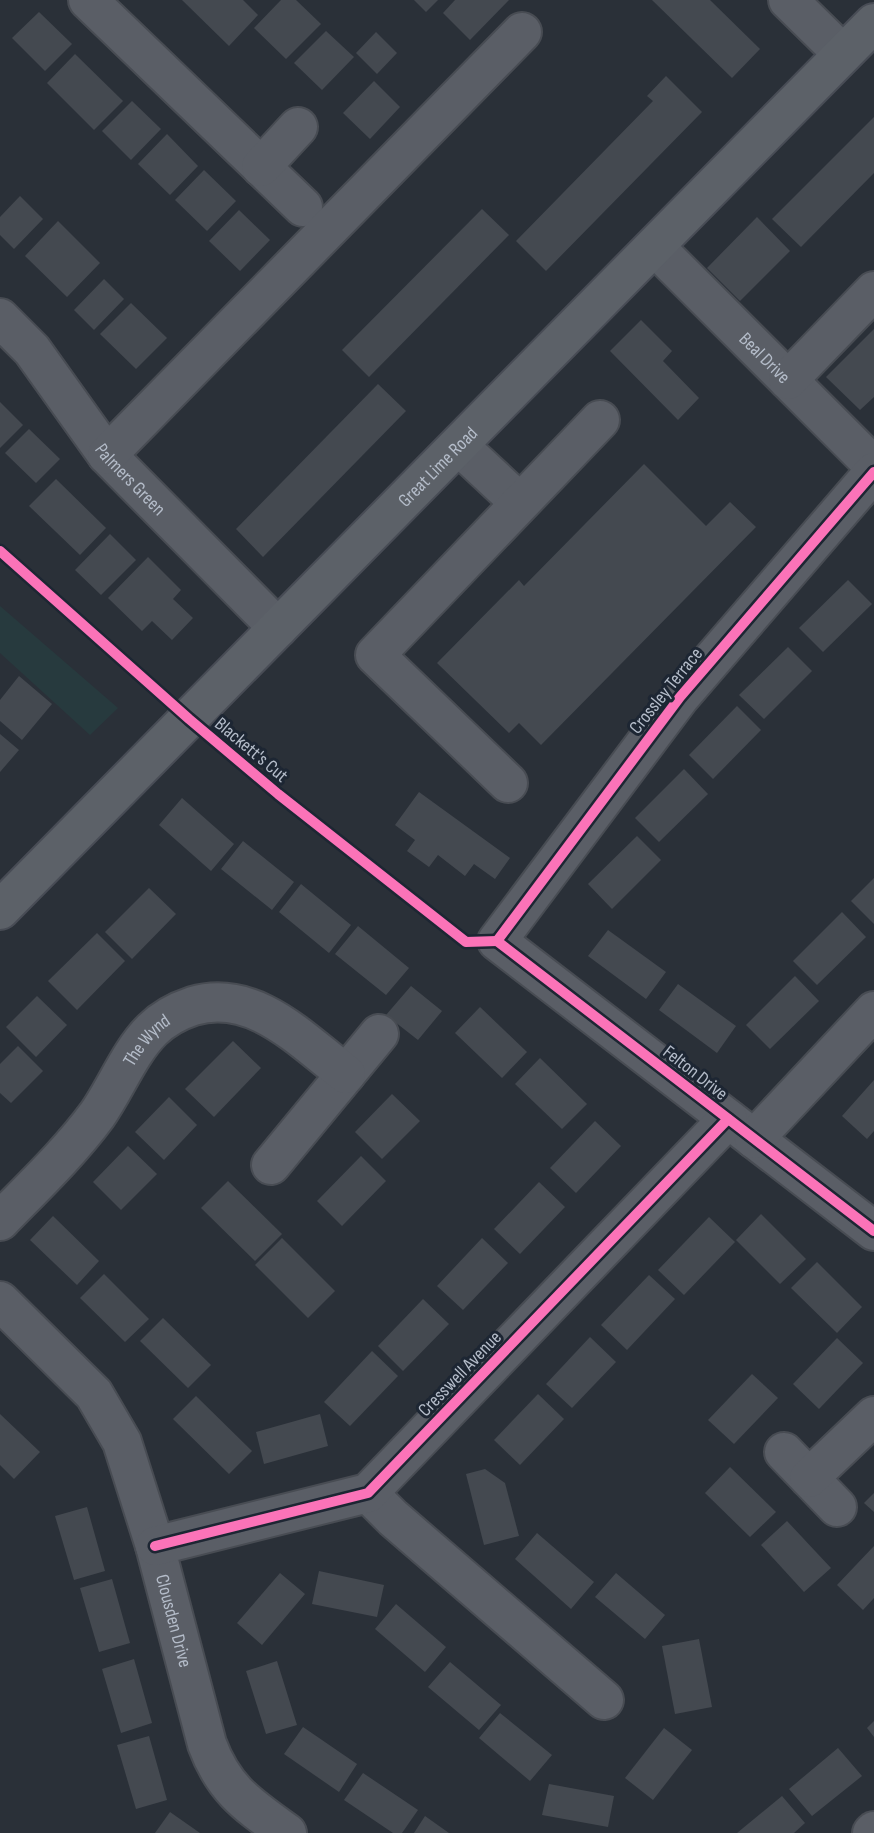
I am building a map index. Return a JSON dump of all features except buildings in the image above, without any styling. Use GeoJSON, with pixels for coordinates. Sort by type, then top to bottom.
{"type":"FeatureCollection","features":[{"type":"Feature","properties":{"kind":"main road","name":"Great Lime Road"},"geometry":{"type":"LineString","coordinates":[[0,910],[874,23]]}},
{"type":"Feature","properties":{"kind":"street"},"geometry":{"type":"LineString","coordinates":[[88,0],[303,207]]}},
{"type":"Feature","properties":{"kind":"street"},"geometry":{"type":"LineString","coordinates":[[788,0],[843,54]]}},
{"type":"Feature","properties":{"kind":"street"},"geometry":{"type":"LineString","coordinates":[[107,455],[522,32]]}},
{"type":"Feature","properties":{"kind":"street"},"geometry":{"type":"LineString","coordinates":[[261,167],[298,127]]}},
{"type":"Feature","properties":{"kind":"street","name":"Beal Drive"},"geometry":{"type":"LineString","coordinates":[[655,247],[874,466]]}},
{"type":"Feature","properties":{"kind":"street"},"geometry":{"type":"LineString","coordinates":[[788,380],[874,291]]}},
{"type":"Feature","properties":{"kind":"street","name":"Palmers Green"},"geometry":{"type":"LineString","coordinates":[[0,318],[32,350],[107,455],[278,628]]}},
{"type":"Feature","properties":{"kind":"street"},"geometry":{"type":"LineString","coordinates":[[508,783],[375,655],[600,420]]}},
{"type":"Feature","properties":{"kind":"street"},"geometry":{"type":"LineString","coordinates":[[459,446],[519,502]]}},
{"type":"Feature","properties":{"kind":"street","name":"Crossley Terrace"},"geometry":{"type":"LineString","coordinates":[[497,941],[680,696],[874,472]]}},
{"type":"Feature","properties":{"kind":"street","name":"Felton Drive"},"geometry":{"type":"LineString","coordinates":[[497,941],[874,1231]]}},
{"type":"Feature","properties":{"kind":"street","name":"The Wynd"},"geometry":{"type":"LineString","coordinates":[[0,1221],[90,1124],[151,1031],[165,1019],[184,1009],[204,1003],[229,1002],[251,1007],[271,1017],[346,1074]]}},
{"type":"Feature","properties":{"kind":"street","name":"Cresswell Avenue"},"geometry":{"type":"LineString","coordinates":[[368,1493],[741,1129],[874,1011]]}},
{"type":"Feature","properties":{"kind":"street"},"geometry":{"type":"LineString","coordinates":[[271,1165],[379,1034]]}},
{"type":"Feature","properties":{"kind":"street","name":"Clousden Drive"},"geometry":{"type":"LineString","coordinates":[[0,1301],[78,1376],[107,1413],[122,1441],[155,1546],[207,1744],[216,1767],[228,1786],[247,1804],[287,1833]]}},
{"type":"Feature","properties":{"kind":"street"},"geometry":{"type":"LineString","coordinates":[[837,1507],[797,1465],[874,1416]]}},
{"type":"Feature","properties":{"kind":"street"},"geometry":{"type":"LineString","coordinates":[[155,1546],[368,1493],[393,1518],[604,1700]]}},
{"type":"Feature","properties":{"kind":"green space"},"geometry":{"type":"Polygon","coordinates":[[[0,606],[118,708],[90,735],[0,653],[0,606]]]}},
{"type":"Feature","properties":{"kind":"cycle path"},"geometry":{"type":"LineString","coordinates":[[497,941],[680,697],[874,472]]}},
{"type":"Feature","properties":{"kind":"cycle path","name":"Blackett's Cut"},"geometry":{"type":"LineString","coordinates":[[0,551],[189,719],[278,794],[466,942],[497,941]]}},
{"type":"Feature","properties":{"kind":"cycle path"},"geometry":{"type":"LineString","coordinates":[[497,941],[874,1231]]}},
{"type":"Feature","properties":{"kind":"cycle path"},"geometry":{"type":"LineString","coordinates":[[155,1546],[368,1493],[728,1119]]}}]}
